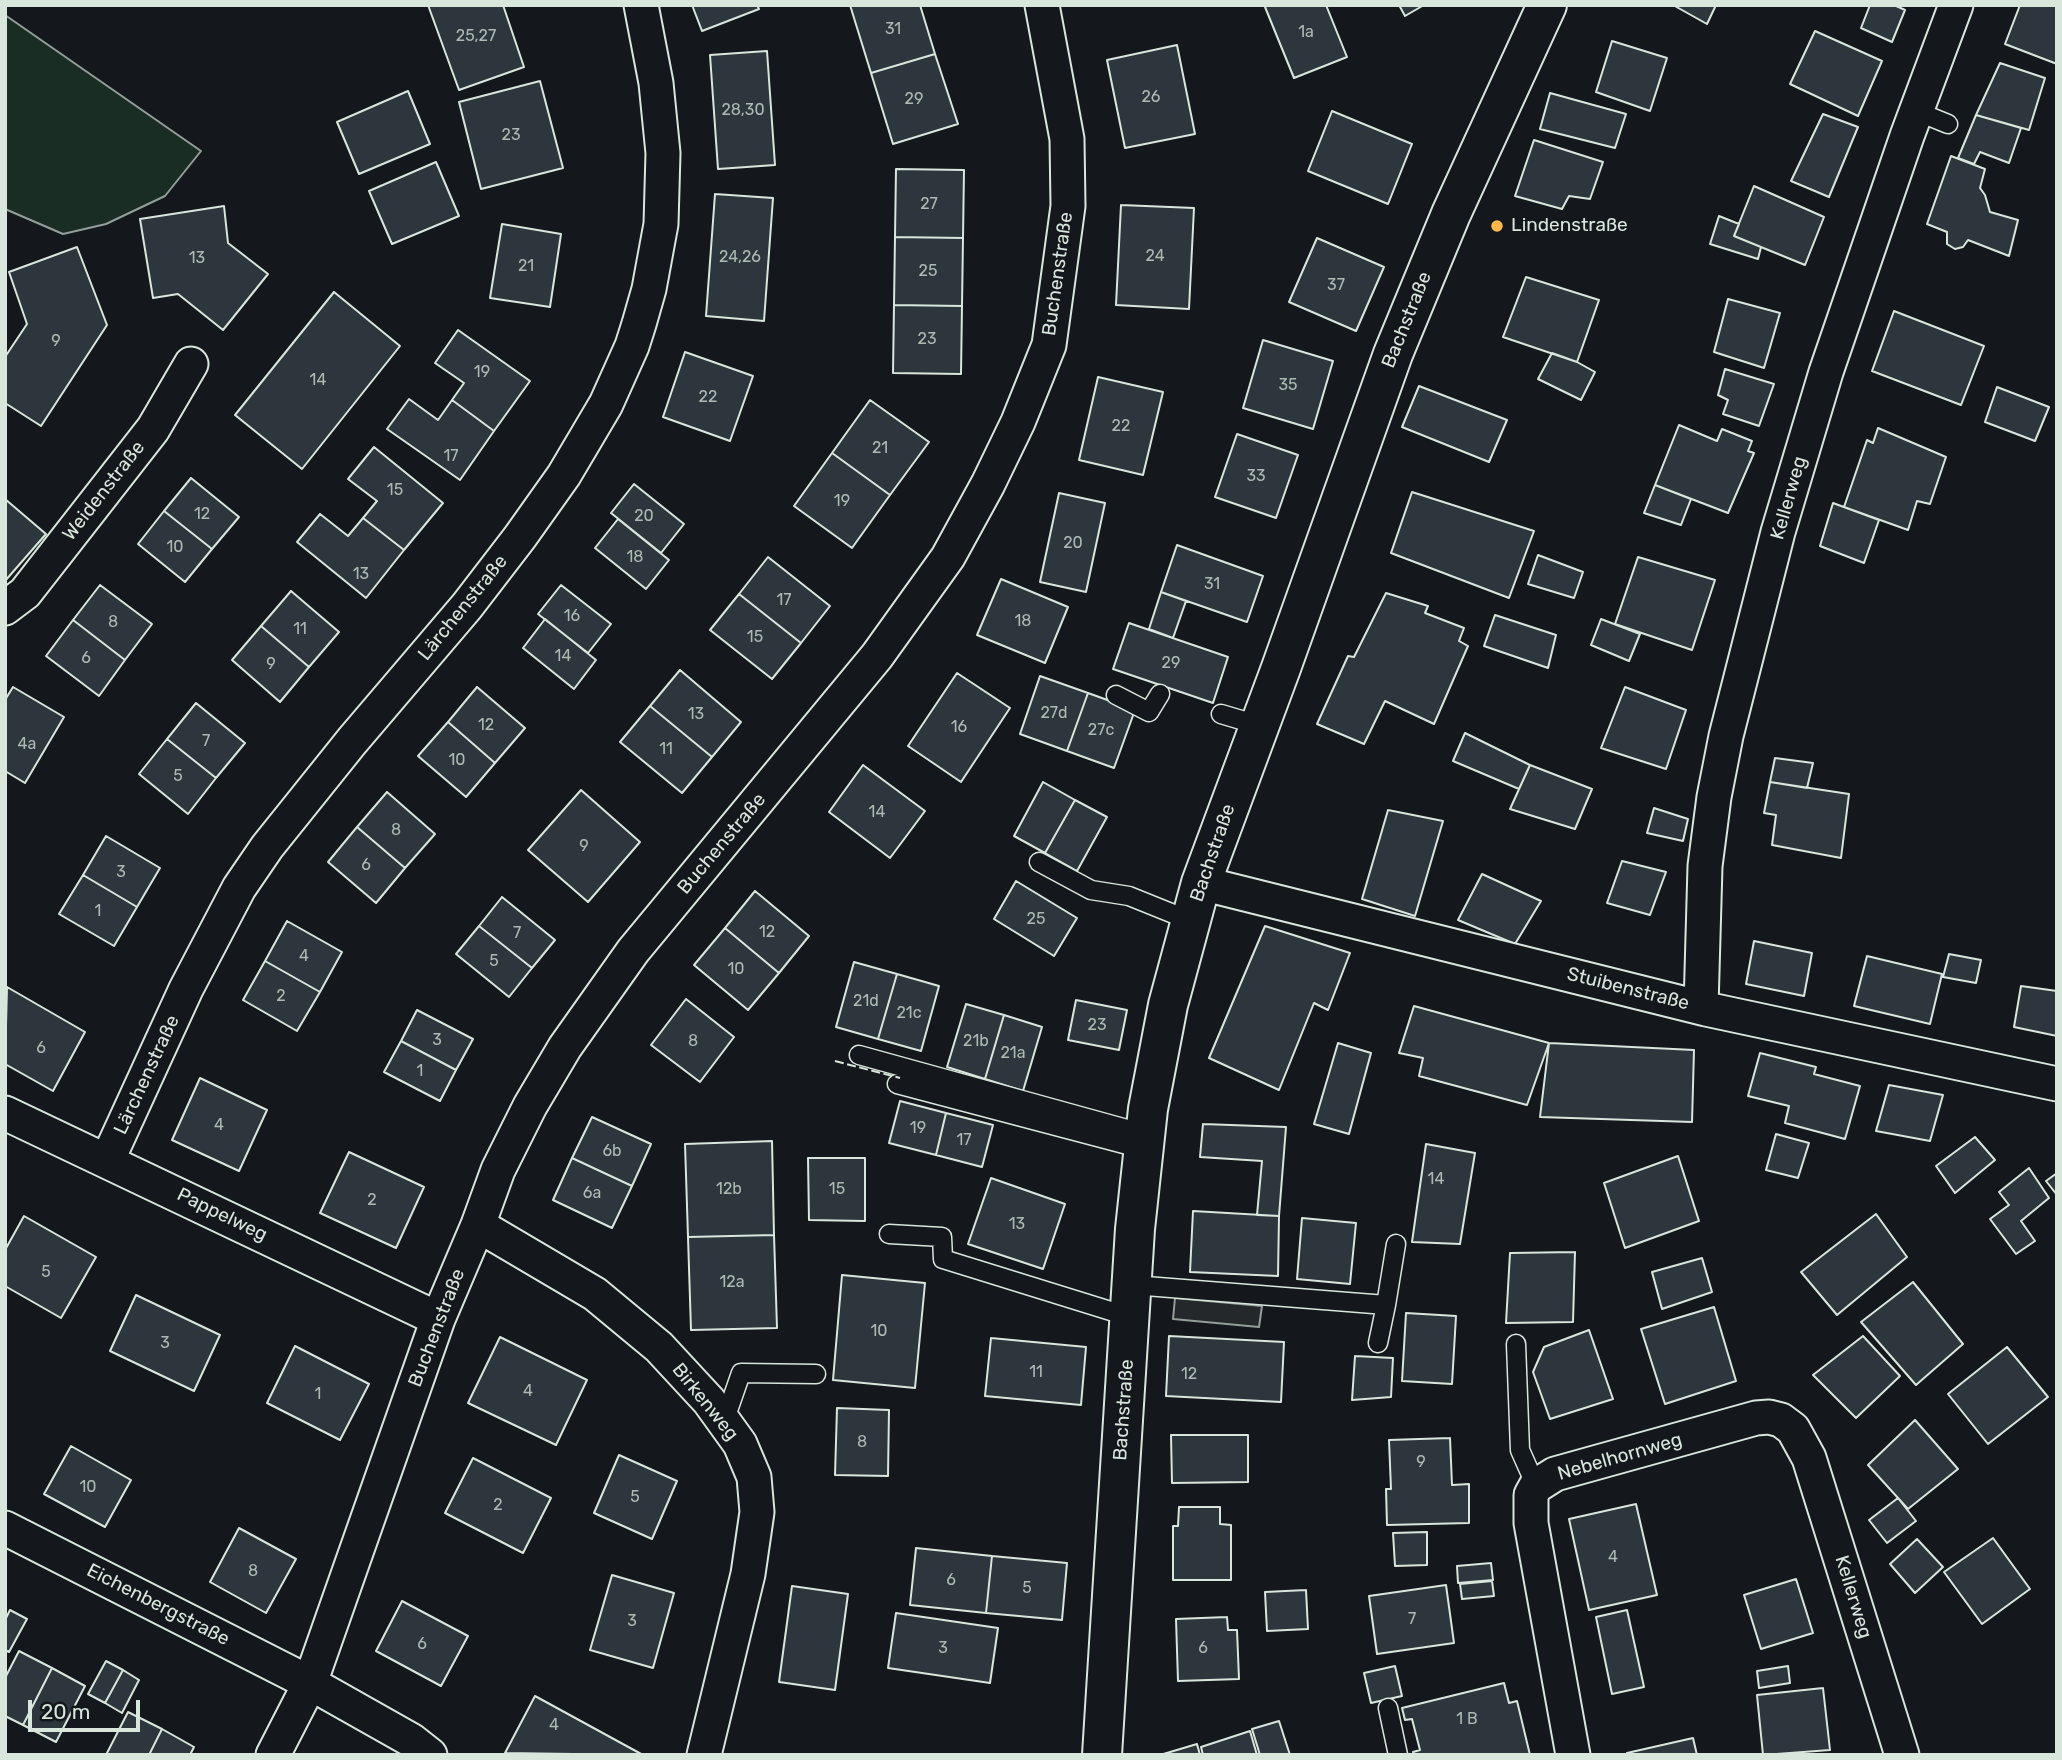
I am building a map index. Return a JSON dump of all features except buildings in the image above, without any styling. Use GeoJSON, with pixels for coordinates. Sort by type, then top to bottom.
{"type":"FeatureCollection","features":[{"type":"Feature","properties":{"kind":"street","name":"Lärchenstraße"},"geometry":{"type":"LineString","coordinates":[[108,1160],[186,989],[239,888],[267,847],[352,741],[467,606],[520,537],[564,475],[606,404],[639,324],[649,289],[661,223],[662,142],[656,83],[641,5]]}},
{"type":"Feature","properties":{"kind":"street","name":"Buchenstraße"},"geometry":{"type":"LineString","coordinates":[[310,1683],[438,1319],[498,1170],[530,1106],[565,1047],[643,938],[877,656],[948,557],[1018,422],[1049,345],[1068,206],[1067,139],[1042,5]]}},
{"type":"Feature","properties":{"kind":"street","name":"Bachstraße"},"geometry":{"type":"LineString","coordinates":[[1102,1755],[1135,1229],[1144,1142],[1168,1005],[1201,883],[1412,306],[1547,5]]}},
{"type":"Feature","properties":{"kind":"street","name":"Kellerweg"},"geometry":{"type":"LineString","coordinates":[[1702,1007],[1705,866],[1714,797],[1726,736],[1778,532],[1822,385],[1916,111],[1956,5]]}},
{"type":"Feature","properties":{"kind":"street","name":"Weidenstraße"},"geometry":{"type":"LineString","coordinates":[[5,608],[25,593],[153,429],[191,364]]}},
{"type":"Feature","properties":{"kind":"street","name":"Stuibenstraße"},"geometry":{"type":"LineString","coordinates":[[1201,883],[1702,1007],[2057,1084]]}},
{"type":"Feature","properties":{"kind":"street","name":"Pappelweg"},"geometry":{"type":"LineString","coordinates":[[5,1112],[438,1319]]}},
{"type":"Feature","properties":{"kind":"street","name":"Birkenweg"},"geometry":{"type":"LineString","coordinates":[[478,1225],[596,1294],[659,1348],[709,1401],[740,1444],[754,1477],[757,1512],[748,1574],[704,1755]]}},
{"type":"Feature","properties":{"kind":"street","name":"Nebelhornweg"},"geometry":{"type":"LineString","coordinates":[[1573,1755],[1531,1523],[1531,1495],[1536,1486],[1555,1474],[1570,1469],[1756,1418],[1781,1420],[1793,1429],[1800,1440]]}},
{"type":"Feature","properties":{"kind":"street","name":"Kellerweg"},"geometry":{"type":"LineString","coordinates":[[1800,1440],[1809,1458],[1902,1755]]}},
{"type":"Feature","properties":{"kind":"street","name":"Eichenbergstraße"},"geometry":{"type":"LineString","coordinates":[[5,1528],[310,1683],[411,1740],[430,1755]]}},
{"type":"Feature","properties":{"kind":"street"},"geometry":{"type":"LineString","coordinates":[[273,1755],[310,1683]]}},
{"type":"Feature","properties":{"kind":"lane"},"geometry":{"type":"LineString","coordinates":[[1916,111],[1948,124]]}},
{"type":"Feature","properties":{"kind":"lane"},"geometry":{"type":"LineString","coordinates":[[1116,695],[1150,712],[1160,694]]}},
{"type":"Feature","properties":{"kind":"lane"},"geometry":{"type":"LineString","coordinates":[[1221,714],[1258,725]]}},
{"type":"Feature","properties":{"kind":"lane"},"geometry":{"type":"LineString","coordinates":[[1039,862],[1090,890],[1129,896],[1191,921]]}},
{"type":"Feature","properties":{"kind":"lane"},"geometry":{"type":"LineString","coordinates":[[859,1055],[1144,1142]]}},
{"type":"Feature","properties":{"kind":"lane"},"geometry":{"type":"LineString","coordinates":[[897,1084],[1144,1142]]}},
{"type":"Feature","properties":{"kind":"lane"},"geometry":{"type":"LineString","coordinates":[[889,1234],[942,1237],[943,1259],[1131,1301],[1385,1305]]}},
{"type":"Feature","properties":{"kind":"lane"},"geometry":{"type":"LineString","coordinates":[[1378,1343],[1396,1244]]}},
{"type":"Feature","properties":{"kind":"lane"},"geometry":{"type":"LineString","coordinates":[[1516,1343],[1520,1450],[1536,1486]]}},
{"type":"Feature","properties":{"kind":"lane"},"geometry":{"type":"LineString","coordinates":[[724,1422],[741,1373],[816,1374]]}},
{"type":"Feature","properties":{"kind":"lane"},"geometry":{"type":"LineString","coordinates":[[1388,1708],[1398,1755]]}},
{"type":"Feature","properties":{"kind":"green space"},"geometry":{"type":"Polygon","coordinates":[[[5,15],[201,151],[165,196],[106,224],[63,234],[5,209],[5,15]]]}},
{"type":"Feature","properties":{"kind":"shaded area"},"geometry":{"type":"Polygon","coordinates":[[[1175,1298],[1262,1306],[1259,1327],[1173,1319],[1175,1298]]]}},
{"type":"Feature","properties":{"kind":"fence"},"geometry":{"type":"LineString","coordinates":[[835,1061],[900,1078]]}},
{"type":"Feature","properties":{"kind":"place","name":"Lindenstraße"},"geometry":{"type":"Point","coordinates":[1497,226]}}]}
